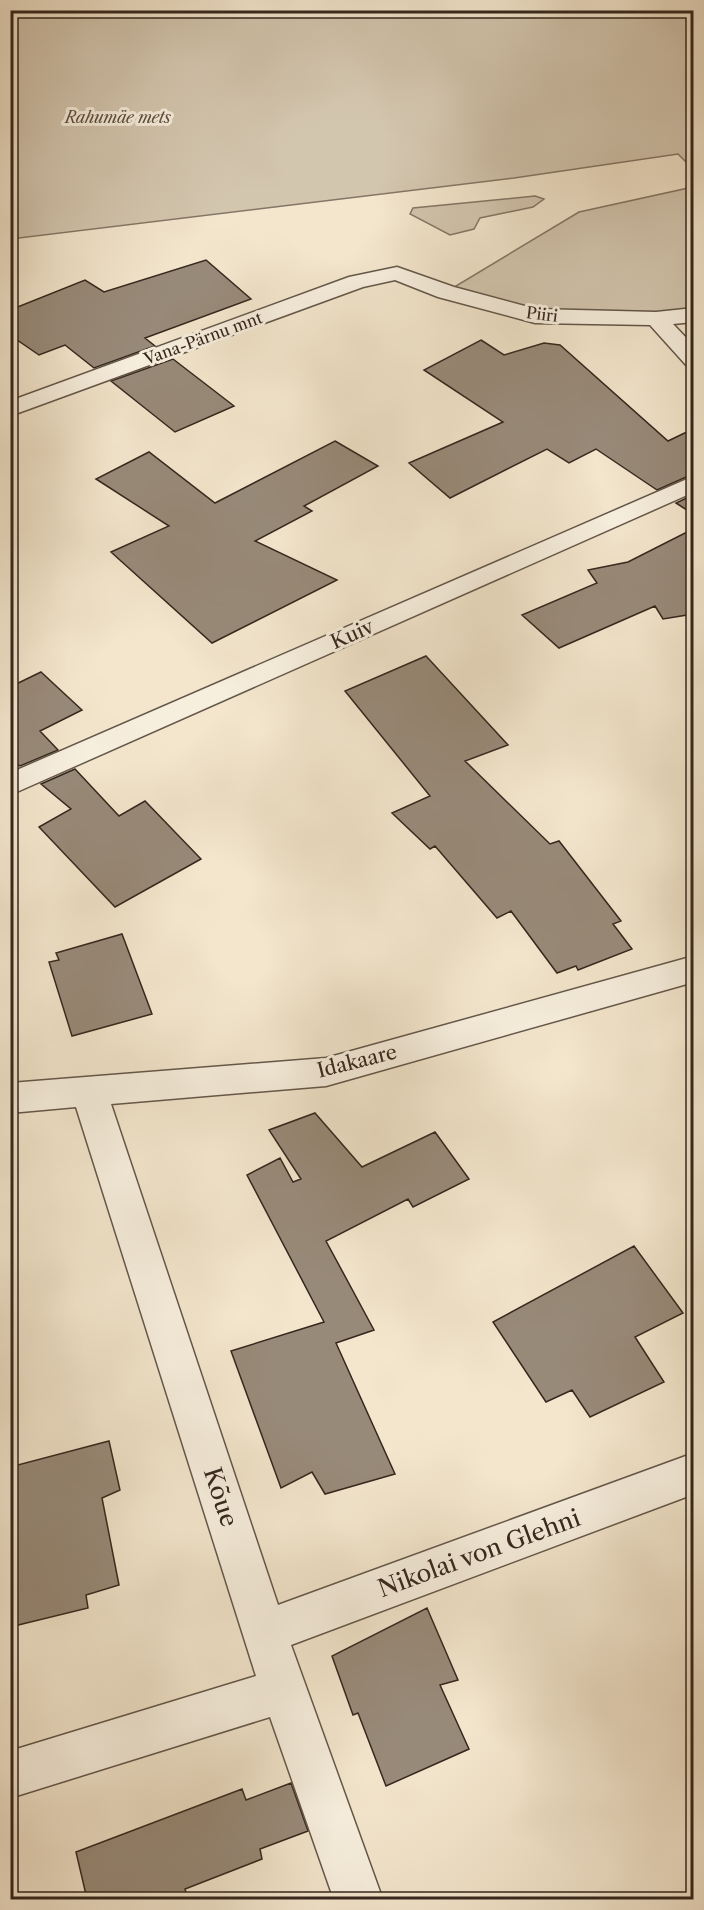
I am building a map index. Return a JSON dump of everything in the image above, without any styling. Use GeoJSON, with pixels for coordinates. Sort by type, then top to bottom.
{"type":"FeatureCollection","features":[{"type":"Feature","properties":{"kind":"street","name":"Piiri"},"geometry":{"type":"LineString","coordinates":[[397,273],[446,292],[535,316],[656,319],[693,315]]}},
{"type":"Feature","properties":{"kind":"street","name":"Vana-Pärnu mnt"},"geometry":{"type":"LineString","coordinates":[[10,409],[357,282],[397,273]]}},
{"type":"Feature","properties":{"kind":"street"},"geometry":{"type":"LineString","coordinates":[[656,319],[693,360]]}},
{"type":"Feature","properties":{"kind":"street","name":"Kuiv"},"geometry":{"type":"LineString","coordinates":[[10,785],[693,483]]}},
{"type":"Feature","properties":{"kind":"street","name":"Idakaare"},"geometry":{"type":"LineString","coordinates":[[10,1098],[326,1072],[693,969]]}},
{"type":"Feature","properties":{"kind":"street","name":"Kõue"},"geometry":{"type":"LineString","coordinates":[[88,1092],[283,1690],[358,1899]]}},
{"type":"Feature","properties":{"kind":"street","name":"Nikolai von Glehni"},"geometry":{"type":"LineString","coordinates":[[265,1632],[693,1473]]}},
{"type":"Feature","properties":{"kind":"street"},"geometry":{"type":"LineString","coordinates":[[10,1775],[283,1690]]}},
{"type":"Feature","properties":{"kind":"green space","name":"Rahumäe mets"},"geometry":{"type":"Polygon","coordinates":[[[10,11],[693,11],[693,169],[678,154],[514,178],[11,239],[10,11]]]}},
{"type":"Feature","properties":{"kind":"green space"},"geometry":{"type":"Polygon","coordinates":[[[693,187],[693,315],[535,316],[446,292],[579,212],[693,187]]]}},
{"type":"Feature","properties":{"kind":"green space"},"geometry":{"type":"Polygon","coordinates":[[[535,196],[544,199],[533,207],[480,218],[474,229],[450,235],[410,214],[413,208],[535,196]]]}},
{"type":"Feature","properties":{"kind":"building"},"geometry":{"type":"Polygon","coordinates":[[[206,260],[251,299],[145,338],[155,346],[94,368],[65,345],[39,355],[10,335],[10,310],[85,280],[104,292],[206,260]]]}},
{"type":"Feature","properties":{"kind":"building"},"geometry":{"type":"Polygon","coordinates":[[[481,340],[504,355],[544,343],[560,345],[668,441],[693,429],[693,474],[657,490],[596,449],[569,463],[547,449],[450,498],[409,463],[503,422],[424,370],[481,340]]]}},
{"type":"Feature","properties":{"kind":"building"},"geometry":{"type":"Polygon","coordinates":[[[173,359],[234,406],[175,432],[111,381],[173,359]]]}},
{"type":"Feature","properties":{"kind":"building"},"geometry":{"type":"Polygon","coordinates":[[[335,441],[378,466],[304,506],[312,511],[255,541],[337,580],[212,643],[111,552],[169,526],[96,479],[149,452],[215,503],[335,441]]]}},
{"type":"Feature","properties":{"kind":"building"},"geometry":{"type":"Polygon","coordinates":[[[693,495],[693,514],[676,503],[693,495]]]}},
{"type":"Feature","properties":{"kind":"building"},"geometry":{"type":"Polygon","coordinates":[[[693,529],[693,614],[663,619],[655,606],[559,648],[522,615],[597,583],[588,570],[628,562],[693,529]]]}},
{"type":"Feature","properties":{"kind":"building"},"geometry":{"type":"Polygon","coordinates":[[[426,656],[508,745],[465,761],[550,844],[559,841],[621,921],[613,924],[632,949],[578,970],[576,966],[557,973],[511,911],[497,918],[435,846],[430,849],[392,813],[430,796],[345,691],[426,656]]]}},
{"type":"Feature","properties":{"kind":"building"},"geometry":{"type":"Polygon","coordinates":[[[41,672],[82,710],[40,731],[58,750],[20,766],[10,759],[10,687],[41,672]]]}},
{"type":"Feature","properties":{"kind":"building"},"geometry":{"type":"Polygon","coordinates":[[[75,769],[119,816],[145,801],[201,859],[115,907],[39,827],[71,809],[41,784],[75,769]]]}},
{"type":"Feature","properties":{"kind":"building"},"geometry":{"type":"Polygon","coordinates":[[[122,934],[152,1014],[72,1036],[49,962],[59,960],[56,953],[122,934]]]}},
{"type":"Feature","properties":{"kind":"building"},"geometry":{"type":"Polygon","coordinates":[[[315,1113],[362,1167],[435,1132],[469,1179],[413,1207],[408,1199],[326,1241],[374,1330],[336,1343],[395,1474],[325,1494],[312,1472],[281,1488],[231,1351],[324,1322],[247,1175],[280,1158],[293,1182],[301,1179],[269,1130],[315,1113]]]}},
{"type":"Feature","properties":{"kind":"building"},"geometry":{"type":"Polygon","coordinates":[[[634,1246],[683,1313],[635,1337],[664,1382],[590,1417],[572,1390],[546,1402],[493,1322],[634,1246]]]}},
{"type":"Feature","properties":{"kind":"building"},"geometry":{"type":"Polygon","coordinates":[[[109,1441],[120,1490],[102,1498],[119,1585],[86,1595],[88,1608],[10,1627],[10,1467],[109,1441]]]}},
{"type":"Feature","properties":{"kind":"building"},"geometry":{"type":"Polygon","coordinates":[[[427,1608],[458,1680],[440,1685],[469,1749],[386,1786],[358,1713],[353,1715],[332,1656],[427,1608]]]}},
{"type":"Feature","properties":{"kind":"building"},"geometry":{"type":"Polygon","coordinates":[[[291,1783],[308,1831],[260,1849],[262,1859],[185,1889],[188,1899],[87,1899],[76,1852],[242,1789],[246,1800],[291,1783]]]}}]}
